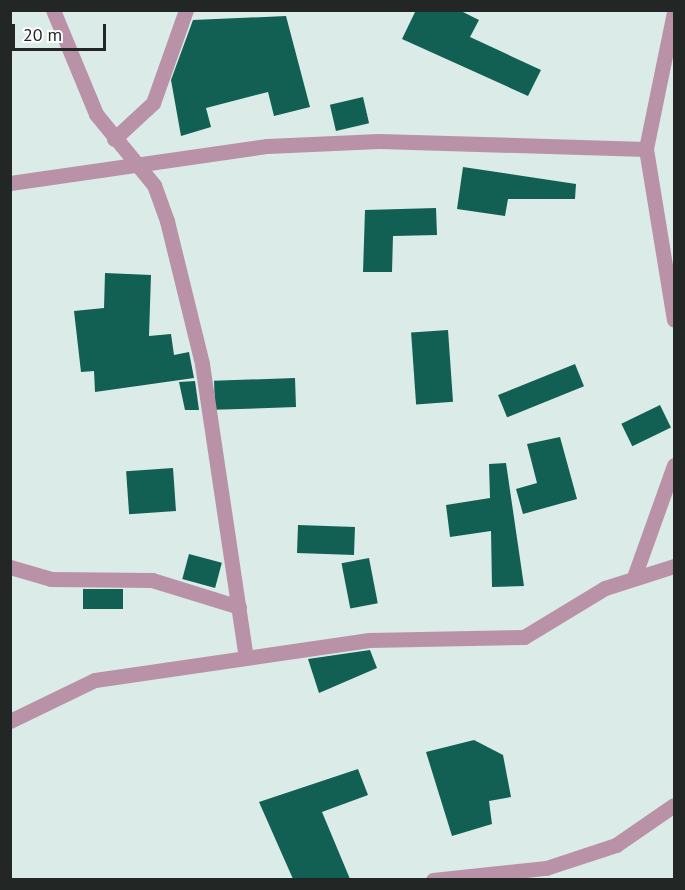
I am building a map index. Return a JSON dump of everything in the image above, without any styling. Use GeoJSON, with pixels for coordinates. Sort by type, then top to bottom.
{"type":"FeatureCollection","features":[{"type":"Feature","properties":{"kind":"street"},"geometry":{"type":"LineString","coordinates":[[53,10],[96,114],[114,139],[139,164],[167,220],[202,364],[246,658]]}},
{"type":"Feature","properties":{"kind":"street"},"geometry":{"type":"LineString","coordinates":[[114,139],[153,103],[186,10]]}},
{"type":"Feature","properties":{"kind":"street"},"geometry":{"type":"LineString","coordinates":[[675,12],[646,149],[675,320]]}},
{"type":"Feature","properties":{"kind":"street"},"geometry":{"type":"LineString","coordinates":[[10,183],[267,146],[379,141],[646,149]]}},
{"type":"Feature","properties":{"kind":"street"},"geometry":{"type":"LineString","coordinates":[[634,577],[675,465]]}},
{"type":"Feature","properties":{"kind":"street"},"geometry":{"type":"LineString","coordinates":[[10,721],[95,680],[369,640],[524,637],[634,577],[675,566]]}},
{"type":"Feature","properties":{"kind":"street"},"geometry":{"type":"LineString","coordinates":[[10,567],[51,579],[152,580],[239,607]]}},
{"type":"Feature","properties":{"kind":"street"},"geometry":{"type":"LineString","coordinates":[[434,879],[546,868],[616,845],[675,805]]}},
{"type":"Feature","properties":{"kind":"building"},"geometry":{"type":"Polygon","coordinates":[[[416,10],[459,10],[479,20],[470,37],[541,70],[528,96],[402,39],[416,10]]]}},
{"type":"Feature","properties":{"kind":"building"},"geometry":{"type":"Polygon","coordinates":[[[286,16],[310,107],[274,116],[268,92],[206,108],[211,127],[181,136],[171,80],[193,20],[286,16]]]}},
{"type":"Feature","properties":{"kind":"building"},"geometry":{"type":"Polygon","coordinates":[[[363,97],[369,123],[336,131],[330,105],[363,97]]]}},
{"type":"Feature","properties":{"kind":"building"},"geometry":{"type":"Polygon","coordinates":[[[463,167],[576,184],[575,199],[508,199],[505,216],[457,209],[463,167]]]}},
{"type":"Feature","properties":{"kind":"building"},"geometry":{"type":"Polygon","coordinates":[[[436,208],[437,235],[393,236],[392,272],[363,272],[365,210],[436,208]]]}},
{"type":"Feature","properties":{"kind":"building"},"geometry":{"type":"Polygon","coordinates":[[[105,273],[151,275],[149,336],[171,334],[174,355],[189,352],[194,378],[95,392],[94,371],[81,372],[74,311],[104,308],[105,273]]]}},
{"type":"Feature","properties":{"kind":"building"},"geometry":{"type":"Polygon","coordinates":[[[448,330],[453,402],[416,404],[411,333],[448,330]]]}},
{"type":"Feature","properties":{"kind":"building"},"geometry":{"type":"Polygon","coordinates":[[[575,364],[584,386],[507,417],[498,395],[575,364]]]}},
{"type":"Feature","properties":{"kind":"building"},"geometry":{"type":"Polygon","coordinates":[[[295,378],[296,407],[215,410],[214,381],[295,378]]]}},
{"type":"Feature","properties":{"kind":"building"},"geometry":{"type":"Polygon","coordinates":[[[195,381],[199,410],[185,410],[179,382],[195,381]]]}},
{"type":"Feature","properties":{"kind":"building"},"geometry":{"type":"Polygon","coordinates":[[[660,405],[671,427],[632,446],[621,424],[660,405]]]}},
{"type":"Feature","properties":{"kind":"building"},"geometry":{"type":"Polygon","coordinates":[[[560,437],[577,499],[523,514],[516,489],[537,483],[527,444],[560,437]]]}},
{"type":"Feature","properties":{"kind":"building"},"geometry":{"type":"Polygon","coordinates":[[[506,463],[524,586],[492,587],[491,531],[450,537],[446,505],[490,498],[489,464],[506,463]]]}},
{"type":"Feature","properties":{"kind":"building"},"geometry":{"type":"Polygon","coordinates":[[[173,468],[176,511],[129,514],[126,471],[173,468]]]}},
{"type":"Feature","properties":{"kind":"building"},"geometry":{"type":"Polygon","coordinates":[[[298,525],[355,527],[354,555],[297,553],[298,525]]]}},
{"type":"Feature","properties":{"kind":"building"},"geometry":{"type":"Polygon","coordinates":[[[189,554],[222,563],[215,588],[182,579],[189,554]]]}},
{"type":"Feature","properties":{"kind":"building"},"geometry":{"type":"Polygon","coordinates":[[[369,558],[378,603],[350,608],[342,563],[369,558]]]}},
{"type":"Feature","properties":{"kind":"building"},"geometry":{"type":"Polygon","coordinates":[[[83,589],[123,589],[123,609],[83,609],[83,589]]]}},
{"type":"Feature","properties":{"kind":"building"},"geometry":{"type":"Polygon","coordinates":[[[370,650],[377,668],[319,693],[308,659],[370,650]]]}},
{"type":"Feature","properties":{"kind":"building"},"geometry":{"type":"Polygon","coordinates":[[[474,740],[503,755],[511,797],[489,801],[492,824],[452,836],[426,752],[474,740]]]}},
{"type":"Feature","properties":{"kind":"building"},"geometry":{"type":"Polygon","coordinates":[[[358,769],[368,795],[322,812],[350,879],[293,879],[259,802],[358,769]]]}}]}
